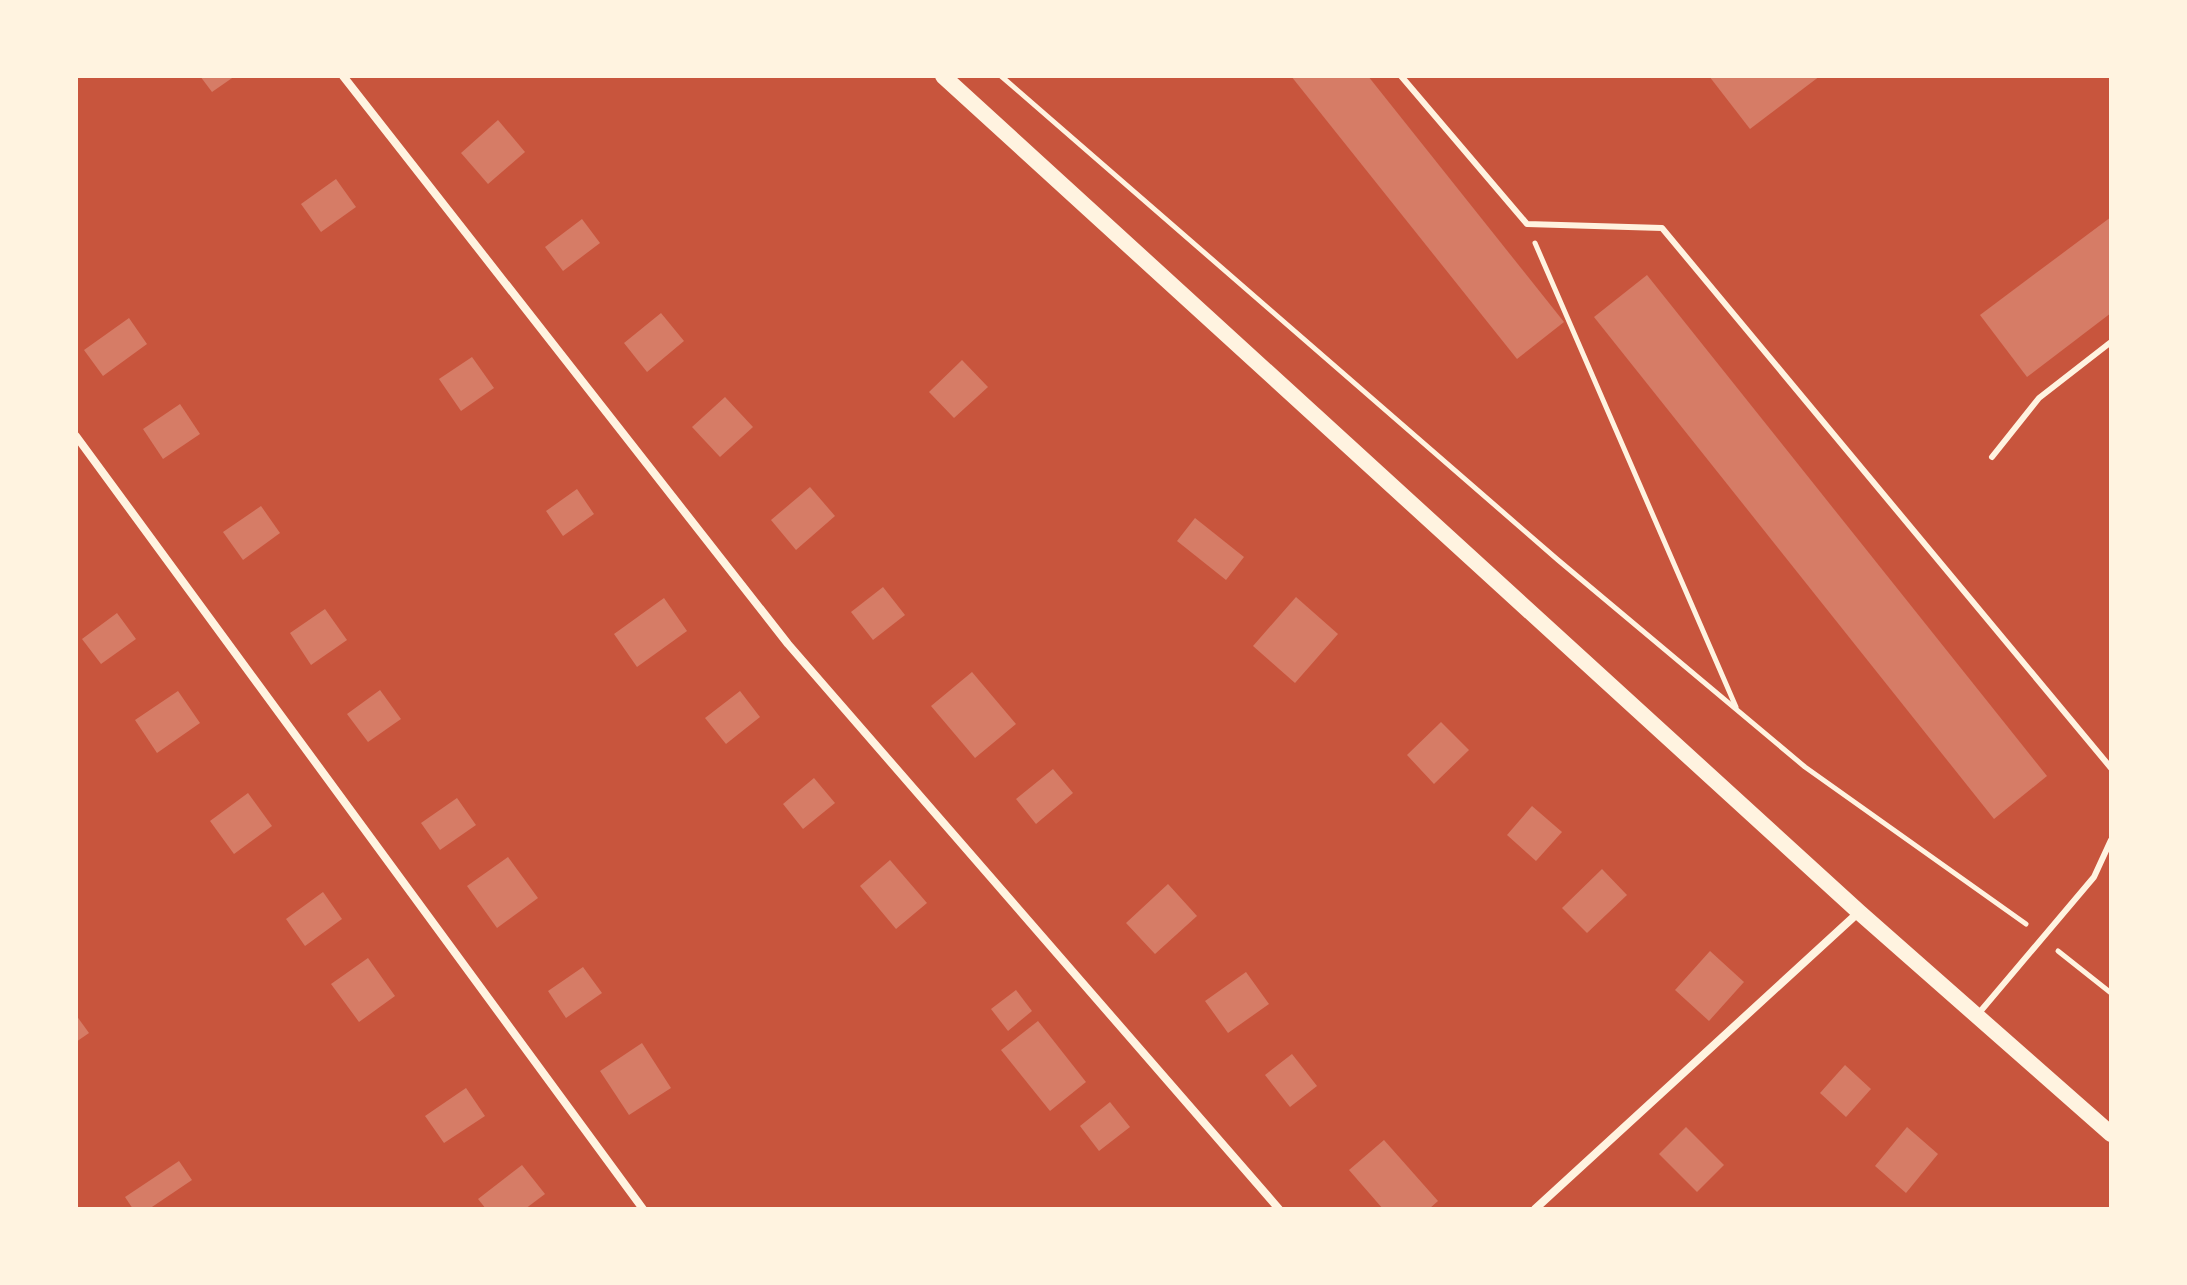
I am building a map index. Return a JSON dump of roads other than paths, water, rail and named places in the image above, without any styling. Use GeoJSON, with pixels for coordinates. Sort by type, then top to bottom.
{"type":"FeatureCollection","features":[{"type":"Feature","properties":{"kind":"main road"},"geometry":{"type":"LineString","coordinates":[[943,76],[1859,912],[2111,1134]]}},
{"type":"Feature","properties":{"kind":"street"},"geometry":{"type":"LineString","coordinates":[[343,76],[788,644],[1279,1209]]}},
{"type":"Feature","properties":{"kind":"street"},"geometry":{"type":"LineString","coordinates":[[76,436],[643,1209]]}},
{"type":"Feature","properties":{"kind":"street"},"geometry":{"type":"LineString","coordinates":[[1535,1209],[1859,912]]}},
{"type":"Feature","properties":{"kind":"lane"},"geometry":{"type":"LineString","coordinates":[[1401,76],[1527,224],[1662,228],[2111,768]]}},
{"type":"Feature","properties":{"kind":"lane"},"geometry":{"type":"LineString","coordinates":[[1992,457],[2039,398],[2111,342]]}},
{"type":"Feature","properties":{"kind":"lane"},"geometry":{"type":"LineString","coordinates":[[1977,1016],[2094,877],[2111,840]]}}]}
